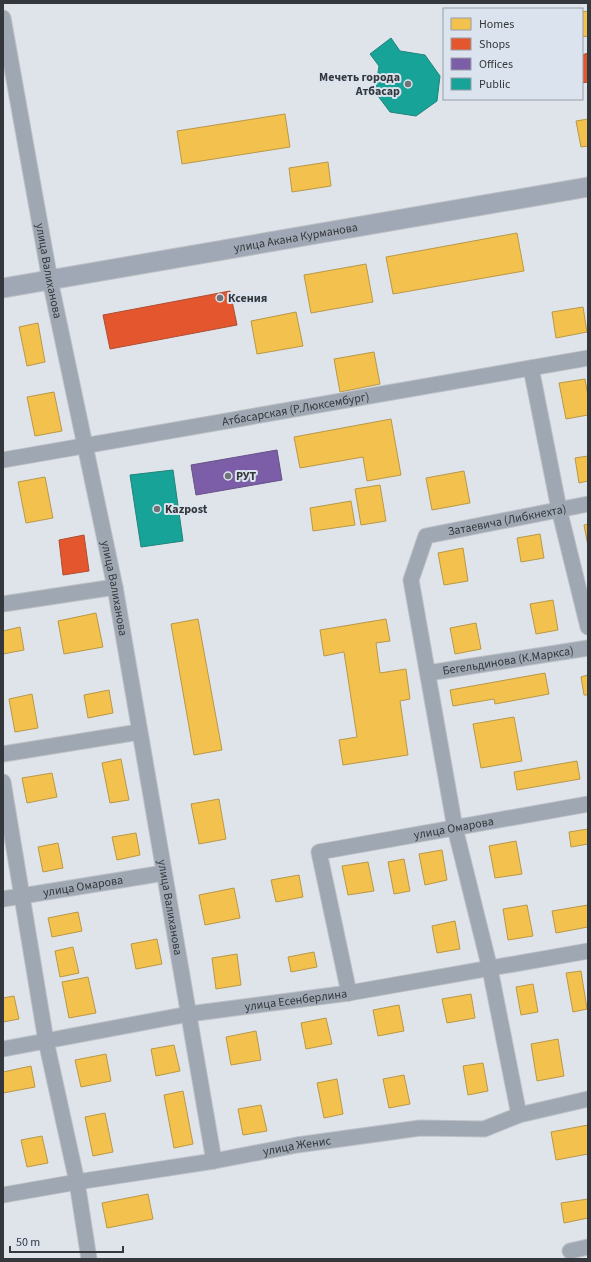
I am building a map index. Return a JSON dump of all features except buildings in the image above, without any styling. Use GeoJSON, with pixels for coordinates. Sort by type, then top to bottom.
{"type":"FeatureCollection","features":[{"type":"Feature","properties":{"kind":"main road","name":"улица Акана Курманова"},"geometry":{"type":"LineString","coordinates":[[3,288],[588,187]]}},
{"type":"Feature","properties":{"kind":"street","name":"улица Валиханова"},"geometry":{"type":"LineString","coordinates":[[3,18],[50,280],[114,587],[214,1161]]}},
{"type":"Feature","properties":{"kind":"street","name":"Атбасарская (Р.Люксембург)"},"geometry":{"type":"LineString","coordinates":[[3,460],[588,358]]}},
{"type":"Feature","properties":{"kind":"street"},"geometry":{"type":"LineString","coordinates":[[531,368],[559,510],[588,627]]}},
{"type":"Feature","properties":{"kind":"street","name":"Затаевича (Либкнехта)"},"geometry":{"type":"LineString","coordinates":[[428,674],[411,580],[426,536],[588,504]]}},
{"type":"Feature","properties":{"kind":"street"},"geometry":{"type":"LineString","coordinates":[[3,604],[114,587]]}},
{"type":"Feature","properties":{"kind":"street","name":"Бегельдинова (К.Маркса)"},"geometry":{"type":"LineString","coordinates":[[428,674],[588,648]]}},
{"type":"Feature","properties":{"kind":"street"},"geometry":{"type":"LineString","coordinates":[[428,674],[455,828],[490,969],[519,1115]]}},
{"type":"Feature","properties":{"kind":"street"},"geometry":{"type":"LineString","coordinates":[[3,754],[139,732]]}},
{"type":"Feature","properties":{"kind":"street"},"geometry":{"type":"LineString","coordinates":[[3,782],[46,1041],[77,1182],[89,1259]]}},
{"type":"Feature","properties":{"kind":"street","name":"улица Омарова"},"geometry":{"type":"LineString","coordinates":[[349,993],[319,852],[588,804]]}},
{"type":"Feature","properties":{"kind":"street","name":"улица Омарова"},"geometry":{"type":"LineString","coordinates":[[3,899],[164,873]]}},
{"type":"Feature","properties":{"kind":"street","name":"улица Есенберлина"},"geometry":{"type":"LineString","coordinates":[[3,1049],[189,1014],[349,993],[588,951]]}},
{"type":"Feature","properties":{"kind":"street","name":"улица Женис"},"geometry":{"type":"LineString","coordinates":[[3,1195],[214,1161],[297,1145],[420,1128],[484,1130],[519,1115],[588,1099]]}},
{"type":"Feature","properties":{"kind":"street"},"geometry":{"type":"LineString","coordinates":[[570,1251],[588,1247]]}},
{"type":"Feature","properties":{"kind":"place","name":"Мечеть города Атбасар"},"geometry":{"type":"Point","coordinates":[408,84]}},
{"type":"Feature","properties":{"kind":"place","name":"Ксения"},"geometry":{"type":"Point","coordinates":[220,298]}},
{"type":"Feature","properties":{"kind":"place","name":"РУТ"},"geometry":{"type":"Point","coordinates":[228,476]}},
{"type":"Feature","properties":{"kind":"place","name":"Kazpost"},"geometry":{"type":"Point","coordinates":[157,509]}}]}
